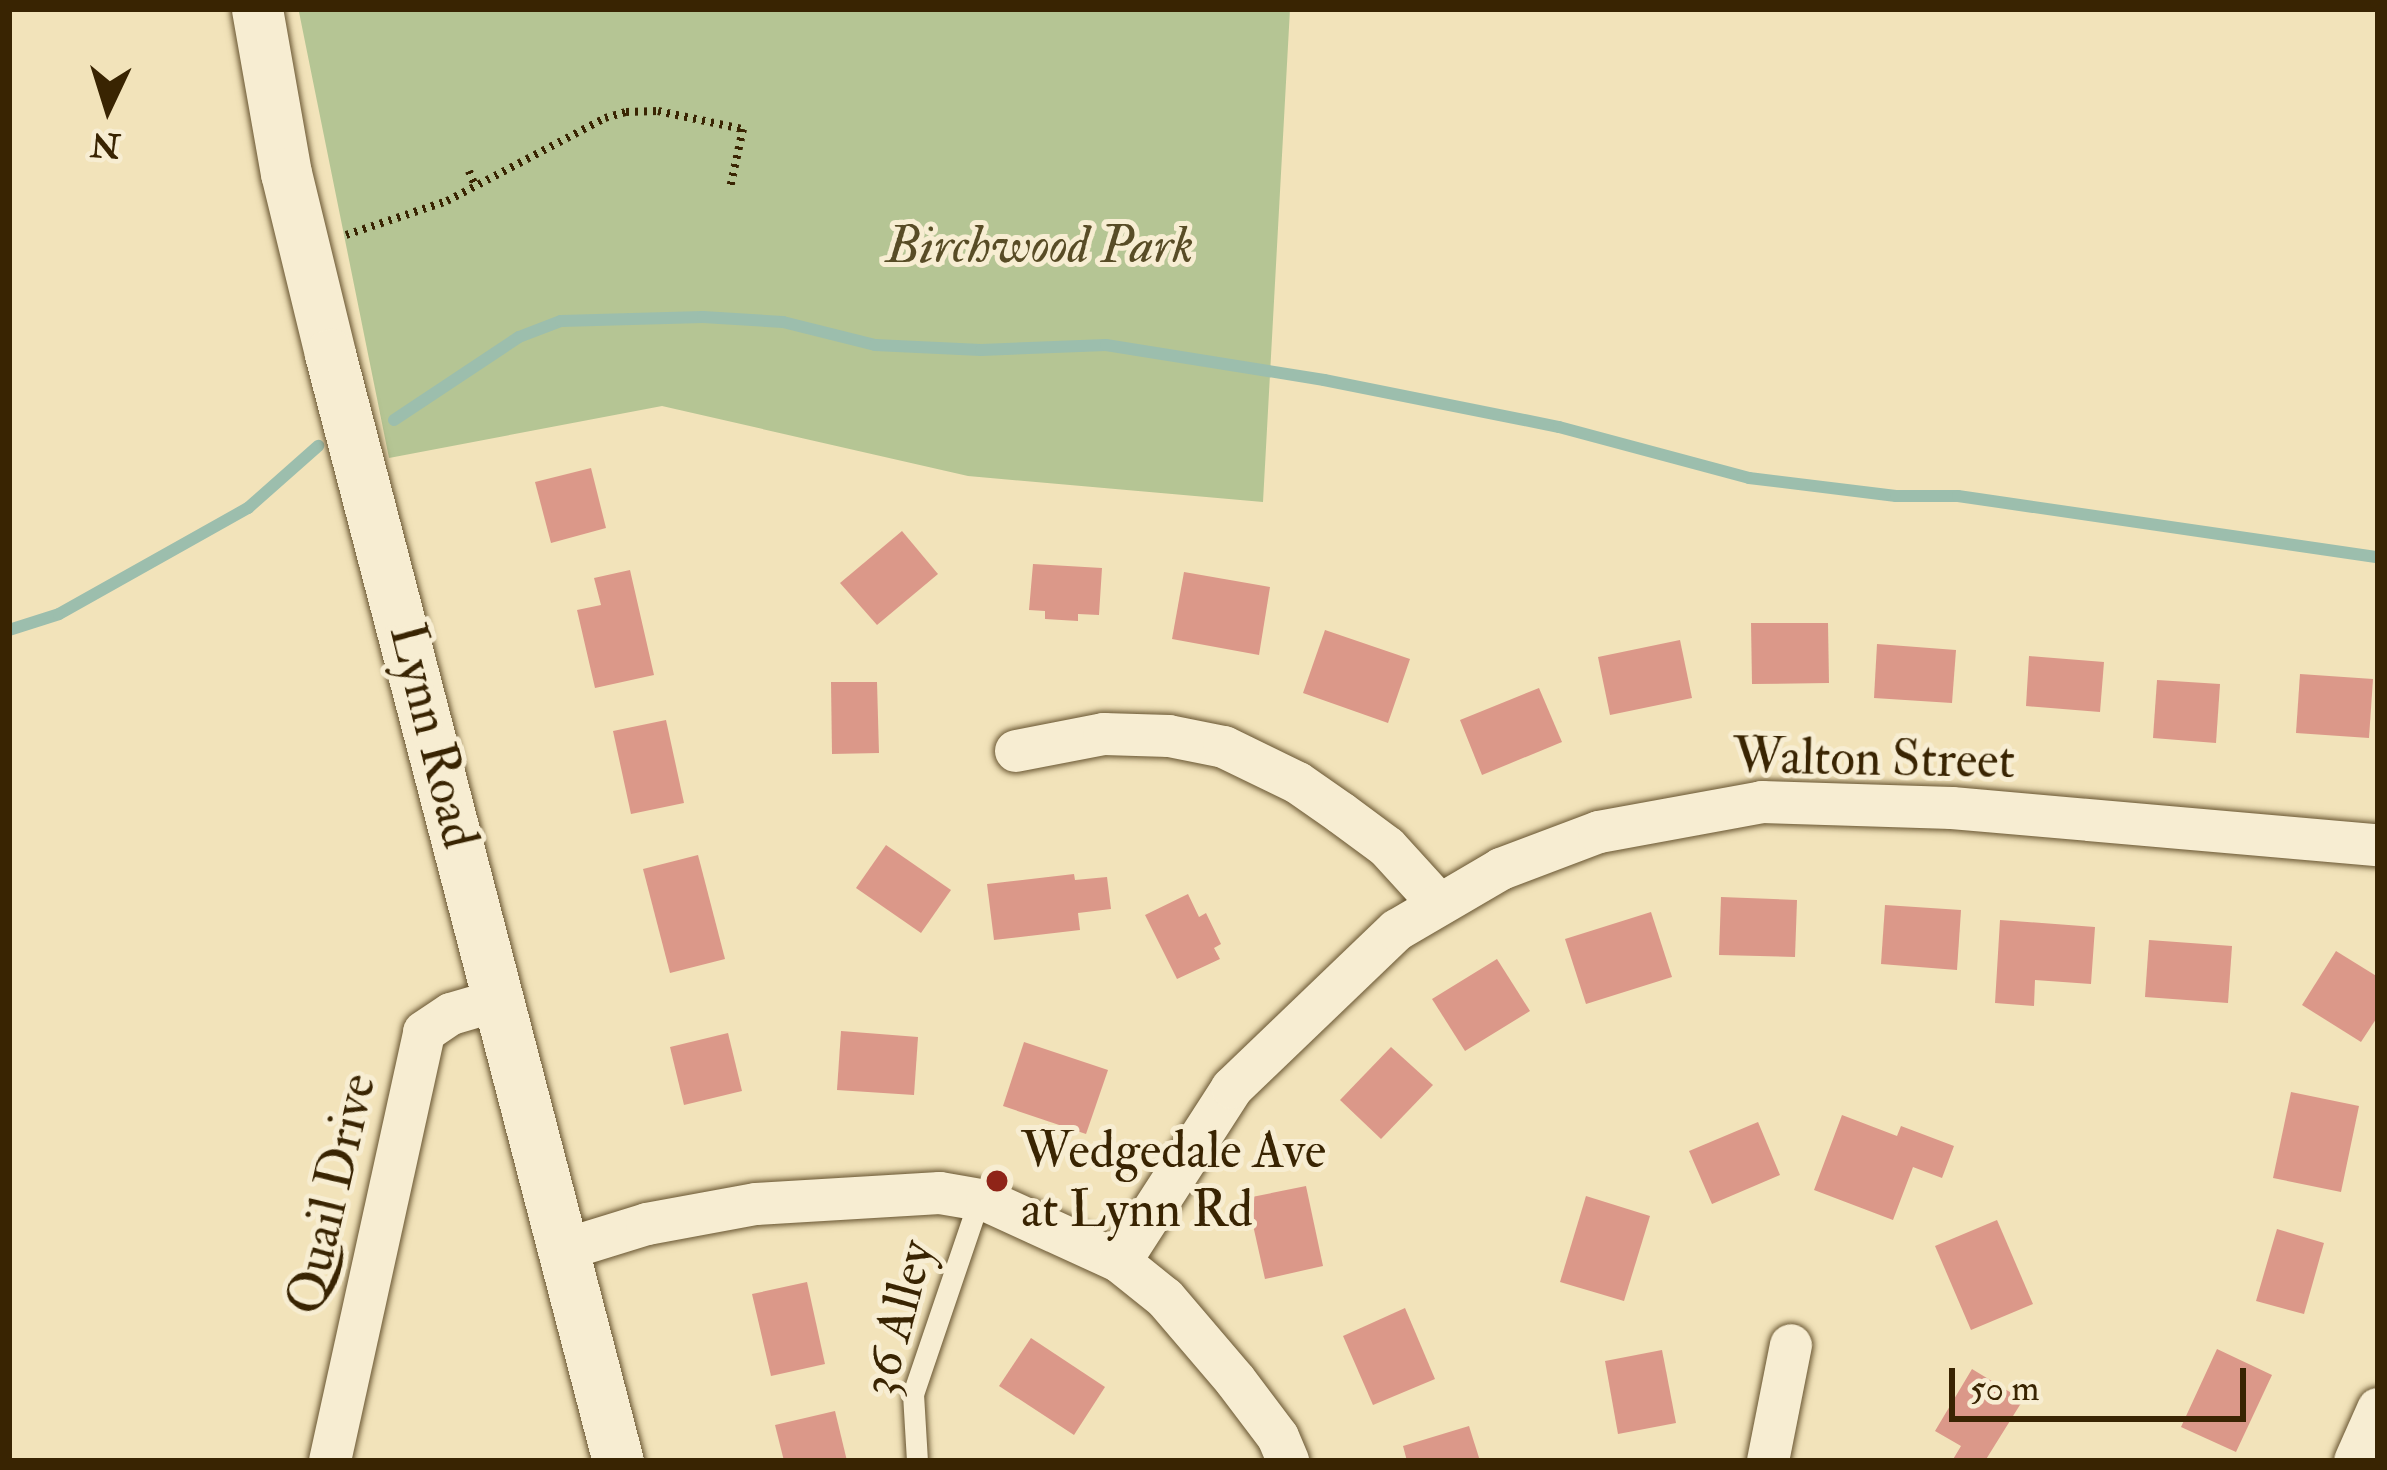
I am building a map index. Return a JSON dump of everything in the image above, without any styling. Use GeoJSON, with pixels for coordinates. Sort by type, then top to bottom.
{"type":"FeatureCollection","features":[{"type":"Feature","properties":{"kind":"street","name":"Lynn Road"},"geometry":{"type":"LineString","coordinates":[[257,9],[303,243],[618,1461]]}},
{"type":"Feature","properties":{"kind":"street"},"geometry":{"type":"LineString","coordinates":[[1016,751],[1104,734],[1168,736],[1224,747],[1298,783],[1341,813],[1387,848],[1437,902]]}},
{"type":"Feature","properties":{"kind":"street","name":"Walton Street"},"geometry":{"type":"LineString","coordinates":[[1120,1262],[1232,1088],[1380,946],[1437,902],[1501,869],[1598,832],[1762,802],[1952,808],[2378,845]]}},
{"type":"Feature","properties":{"kind":"street","name":"Quail Drive"},"geometry":{"type":"LineString","coordinates":[[330,1461],[424,1032],[451,1015],[499,1000]]}},
{"type":"Feature","properties":{"kind":"street"},"geometry":{"type":"LineString","coordinates":[[563,1250],[647,1224],[756,1204],[877,1194],[940,1193],[979,1200],[1120,1262],[1189,1323],[1278,1437],[1288,1461]]}},
{"type":"Feature","properties":{"kind":"street"},"geometry":{"type":"LineString","coordinates":[[1768,1461],[1791,1345]]}},
{"type":"Feature","properties":{"kind":"street"},"geometry":{"type":"LineString","coordinates":[[2355,1461],[2378,1409]]}},
{"type":"Feature","properties":{"kind":"lane","name":"36 Alley"},"geometry":{"type":"LineString","coordinates":[[916,1461],[913,1394],[979,1200]]}},
{"type":"Feature","properties":{"kind":"path"},"geometry":{"type":"LineString","coordinates":[[303,243],[363,230],[475,186],[604,118],[658,111],[743,129],[730,188]]}},
{"type":"Feature","properties":{"kind":"path"},"geometry":{"type":"LineString","coordinates":[[469,171],[475,186]]}},
{"type":"Feature","properties":{"kind":"green space","name":"Birchwood Park"},"geometry":{"type":"Polygon","coordinates":[[[1290,9],[1263,502],[968,476],[662,406],[389,458],[299,12],[1290,9]]]}},
{"type":"Feature","properties":{"kind":"building"},"geometry":{"type":"Polygon","coordinates":[[[591,468],[606,528],[551,543],[535,482],[591,468]]]}},
{"type":"Feature","properties":{"kind":"building"},"geometry":{"type":"Polygon","coordinates":[[[902,531],[938,574],[877,625],[840,583],[902,531]]]}},
{"type":"Feature","properties":{"kind":"building"},"geometry":{"type":"Polygon","coordinates":[[[1033,564],[1102,568],[1099,615],[1078,614],[1078,621],[1045,619],[1045,611],[1029,610],[1033,564]]]}},
{"type":"Feature","properties":{"kind":"building"},"geometry":{"type":"Polygon","coordinates":[[[630,570],[654,675],[595,688],[577,610],[601,605],[594,578],[630,570]]]}},
{"type":"Feature","properties":{"kind":"building"},"geometry":{"type":"Polygon","coordinates":[[[1184,572],[1270,587],[1259,655],[1172,639],[1184,572]]]}},
{"type":"Feature","properties":{"kind":"building"},"geometry":{"type":"Polygon","coordinates":[[[1751,623],[1828,623],[1829,683],[1752,684],[1751,623]]]}},
{"type":"Feature","properties":{"kind":"building"},"geometry":{"type":"Polygon","coordinates":[[[1325,630],[1410,659],[1388,723],[1303,693],[1325,630]]]}},
{"type":"Feature","properties":{"kind":"building"},"geometry":{"type":"Polygon","coordinates":[[[1680,640],[1692,698],[1610,715],[1598,657],[1680,640]]]}},
{"type":"Feature","properties":{"kind":"building"},"geometry":{"type":"Polygon","coordinates":[[[1877,644],[1956,650],[1952,703],[1874,698],[1877,644]]]}},
{"type":"Feature","properties":{"kind":"building"},"geometry":{"type":"Polygon","coordinates":[[[2029,656],[2104,662],[2100,712],[2026,706],[2029,656]]]}},
{"type":"Feature","properties":{"kind":"building"},"geometry":{"type":"Polygon","coordinates":[[[2300,674],[2373,679],[2369,738],[2296,733],[2300,674]]]}},
{"type":"Feature","properties":{"kind":"building"},"geometry":{"type":"Polygon","coordinates":[[[2157,680],[2220,684],[2216,743],[2153,738],[2157,680]]]}},
{"type":"Feature","properties":{"kind":"building"},"geometry":{"type":"Polygon","coordinates":[[[831,682],[877,682],[879,753],[832,754],[831,682]]]}},
{"type":"Feature","properties":{"kind":"building"},"geometry":{"type":"Polygon","coordinates":[[[1539,688],[1562,742],[1482,775],[1460,720],[1539,688]]]}},
{"type":"Feature","properties":{"kind":"building"},"geometry":{"type":"Polygon","coordinates":[[[666,720],[684,803],[631,814],[613,731],[666,720]]]}},
{"type":"Feature","properties":{"kind":"building"},"geometry":{"type":"Polygon","coordinates":[[[886,845],[951,890],[921,933],[856,888],[886,845]]]}},
{"type":"Feature","properties":{"kind":"building"},"geometry":{"type":"Polygon","coordinates":[[[698,855],[725,959],[670,973],[643,869],[698,855]]]}},
{"type":"Feature","properties":{"kind":"building"},"geometry":{"type":"Polygon","coordinates":[[[1074,874],[1075,880],[1107,877],[1111,909],[1078,913],[1080,930],[994,940],[987,884],[1074,874]]]}},
{"type":"Feature","properties":{"kind":"building"},"geometry":{"type":"Polygon","coordinates":[[[1188,894],[1199,917],[1206,913],[1221,944],[1214,948],[1220,959],[1177,979],[1145,915],[1188,894]]]}},
{"type":"Feature","properties":{"kind":"building"},"geometry":{"type":"Polygon","coordinates":[[[1721,897],[1797,900],[1795,957],[1719,955],[1721,897]]]}},
{"type":"Feature","properties":{"kind":"building"},"geometry":{"type":"Polygon","coordinates":[[[1885,905],[1961,910],[1957,970],[1881,964],[1885,905]]]}},
{"type":"Feature","properties":{"kind":"building"},"geometry":{"type":"Polygon","coordinates":[[[1651,912],[1672,977],[1586,1004],[1565,939],[1651,912]]]}},
{"type":"Feature","properties":{"kind":"building"},"geometry":{"type":"Polygon","coordinates":[[[2000,920],[2095,927],[2091,984],[2035,980],[2034,1006],[1995,1003],[2000,920]]]}},
{"type":"Feature","properties":{"kind":"building"},"geometry":{"type":"Polygon","coordinates":[[[2149,940],[2232,946],[2228,1003],[2145,997],[2149,940]]]}},
{"type":"Feature","properties":{"kind":"building"},"geometry":{"type":"Polygon","coordinates":[[[2336,951],[2378,977],[2378,1016],[2361,1042],[2302,1005],[2336,951]]]}},
{"type":"Feature","properties":{"kind":"building"},"geometry":{"type":"Polygon","coordinates":[[[1497,959],[1530,1011],[1465,1051],[1432,999],[1497,959]]]}},
{"type":"Feature","properties":{"kind":"building"},"geometry":{"type":"Polygon","coordinates":[[[841,1031],[918,1037],[914,1095],[837,1090],[841,1031]]]}},
{"type":"Feature","properties":{"kind":"building"},"geometry":{"type":"Polygon","coordinates":[[[728,1033],[742,1091],[684,1105],[670,1047],[728,1033]]]}},
{"type":"Feature","properties":{"kind":"building"},"geometry":{"type":"Polygon","coordinates":[[[1024,1042],[1108,1070],[1086,1134],[1003,1106],[1024,1042]]]}},
{"type":"Feature","properties":{"kind":"building"},"geometry":{"type":"Polygon","coordinates":[[[1391,1047],[1433,1085],[1381,1139],[1340,1100],[1391,1047]]]}},
{"type":"Feature","properties":{"kind":"building"},"geometry":{"type":"Polygon","coordinates":[[[2291,1092],[2359,1106],[2341,1192],[2273,1178],[2291,1092]]]}},
{"type":"Feature","properties":{"kind":"building"},"geometry":{"type":"Polygon","coordinates":[[[1842,1115],[1897,1136],[1901,1126],[1954,1146],[1942,1178],[1913,1167],[1893,1220],[1814,1190],[1842,1115]]]}},
{"type":"Feature","properties":{"kind":"building"},"geometry":{"type":"Polygon","coordinates":[[[1758,1122],[1780,1175],[1712,1204],[1689,1151],[1758,1122]]]}},
{"type":"Feature","properties":{"kind":"building"},"geometry":{"type":"Polygon","coordinates":[[[1306,1186],[1323,1266],[1265,1279],[1247,1198],[1306,1186]]]}},
{"type":"Feature","properties":{"kind":"building"},"geometry":{"type":"Polygon","coordinates":[[[1586,1196],[1650,1216],[1624,1301],[1560,1282],[1586,1196]]]}},
{"type":"Feature","properties":{"kind":"building"},"geometry":{"type":"Polygon","coordinates":[[[1997,1220],[2033,1304],[1971,1330],[1935,1246],[1997,1220]]]}},
{"type":"Feature","properties":{"kind":"building"},"geometry":{"type":"Polygon","coordinates":[[[2277,1229],[2324,1243],[2304,1314],[2256,1301],[2277,1229]]]}},
{"type":"Feature","properties":{"kind":"building"},"geometry":{"type":"Polygon","coordinates":[[[807,1282],[825,1364],[771,1376],[752,1294],[807,1282]]]}},
{"type":"Feature","properties":{"kind":"building"},"geometry":{"type":"Polygon","coordinates":[[[1405,1308],[1435,1379],[1373,1405],[1343,1336],[1405,1308]]]}},
{"type":"Feature","properties":{"kind":"building"},"geometry":{"type":"Polygon","coordinates":[[[1031,1338],[1105,1387],[1074,1435],[999,1386],[1031,1338]]]}},
{"type":"Feature","properties":{"kind":"building"},"geometry":{"type":"Polygon","coordinates":[[[2217,1349],[2272,1375],[2236,1452],[2181,1427],[2217,1349]]]}},
{"type":"Feature","properties":{"kind":"building"},"geometry":{"type":"Polygon","coordinates":[[[1662,1350],[1676,1423],[1618,1434],[1605,1361],[1662,1350]]]}},
{"type":"Feature","properties":{"kind":"building"},"geometry":{"type":"Polygon","coordinates":[[[1972,1369],[2023,1400],[1985,1461],[1952,1461],[1961,1446],[1935,1431],[1972,1369]]]}},
{"type":"Feature","properties":{"kind":"building"},"geometry":{"type":"Polygon","coordinates":[[[835,1411],[847,1461],[784,1461],[775,1425],[835,1411]]]}},
{"type":"Feature","properties":{"kind":"building"},"geometry":{"type":"Polygon","coordinates":[[[1469,1426],[1480,1461],[1407,1461],[1403,1446],[1469,1426]]]}},
{"type":"Feature","properties":{"kind":"waterway"},"geometry":{"type":"LineString","coordinates":[[394,420],[519,337],[561,321],[703,317],[783,322],[875,345],[981,350],[1106,345],[1324,380],[1559,427],[1749,478],[1896,496],[1958,496],[2378,557]]}},
{"type":"Feature","properties":{"kind":"waterway"},"geometry":{"type":"LineString","coordinates":[[9,630],[59,614],[248,508],[318,446]]}},
{"type":"Feature","properties":{"kind":"place","name":"Wedgedale Ave at Lynn Rd"},"geometry":{"type":"Point","coordinates":[997,1181]}}]}
